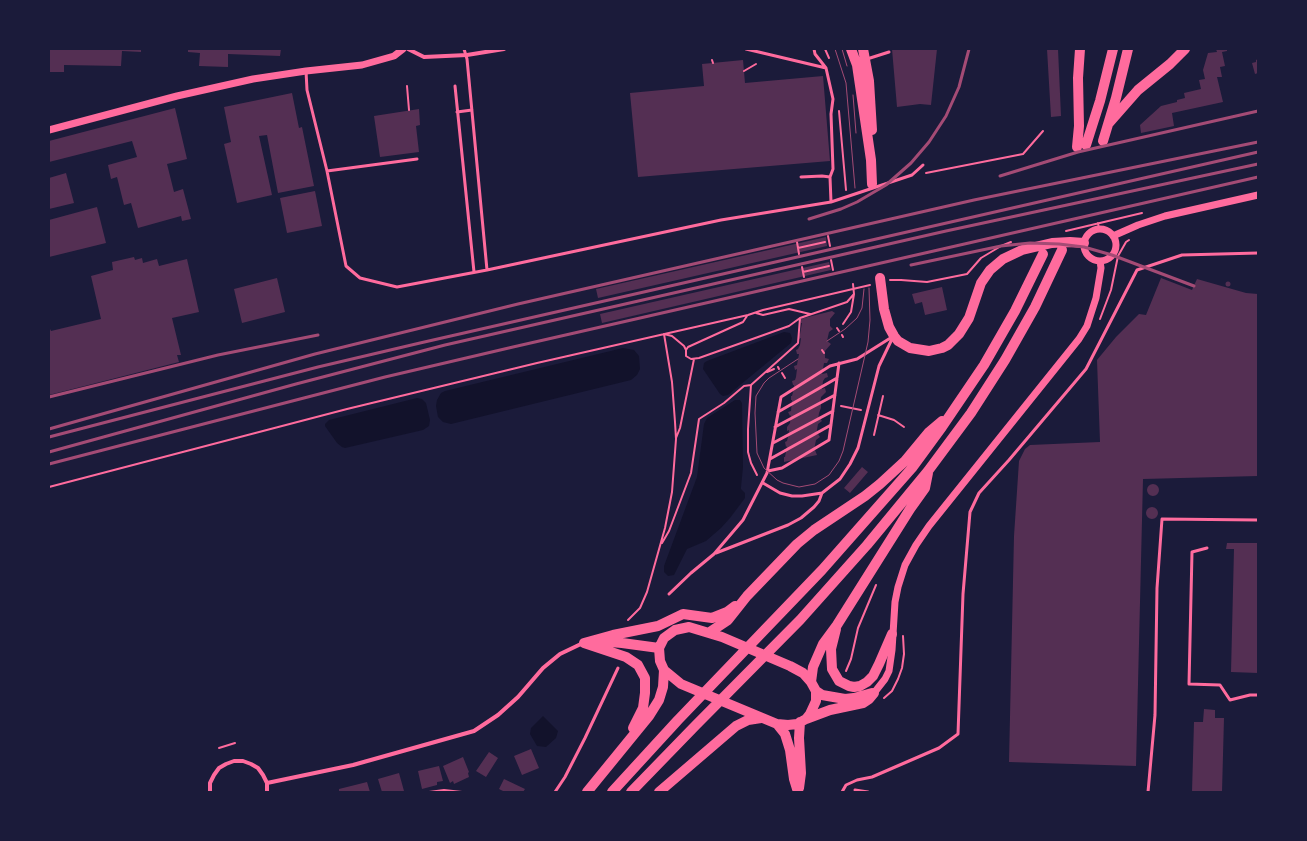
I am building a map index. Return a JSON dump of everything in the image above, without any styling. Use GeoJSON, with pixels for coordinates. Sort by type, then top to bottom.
{"type":"FeatureCollection","features":[{"type":"Feature","properties":{"kind":"main road"},"geometry":{"type":"LineString","coordinates":[[851,49],[857,65],[872,184]]}},
{"type":"Feature","properties":{"kind":"main road"},"geometry":{"type":"LineString","coordinates":[[863,49],[869,81],[873,142],[870,160]]}},
{"type":"Feature","properties":{"kind":"main road"},"geometry":{"type":"LineString","coordinates":[[1080,49],[1078,78],[1079,119],[1082,146],[1101,94],[1112,49]]}},
{"type":"Feature","properties":{"kind":"main road"},"geometry":{"type":"LineString","coordinates":[[1103,141],[1123,74],[1128,49]]}},
{"type":"Feature","properties":{"kind":"main road"},"geometry":{"type":"LineString","coordinates":[[1109,123],[1138,90],[1170,64],[1185,49]]}},
{"type":"Feature","properties":{"kind":"main road"},"geometry":{"type":"LineString","coordinates":[[881,281],[885,314],[889,327],[894,336],[904,345],[922,351],[935,350],[948,344],[960,334],[969,318],[980,283],[990,270],[1009,255],[1034,247],[1057,243],[1082,243]]}},
{"type":"Feature","properties":{"kind":"main road"},"geometry":{"type":"LineString","coordinates":[[631,792],[800,620],[867,545],[928,471],[971,413],[1005,360],[1040,297],[1062,250]]}},
{"type":"Feature","properties":{"kind":"main road"},"geometry":{"type":"LineString","coordinates":[[612,792],[678,720],[822,570],[902,479],[953,412],[998,342],[1028,286],[1043,254]]}},
{"type":"Feature","properties":{"kind":"main road"},"geometry":{"type":"LineString","coordinates":[[710,632],[728,620],[747,596],[797,544],[814,530],[880,484],[905,461],[929,432],[953,412]]}},
{"type":"Feature","properties":{"kind":"main road"},"geometry":{"type":"LineString","coordinates":[[798,792],[801,773],[798,738],[803,721],[814,708],[816,701],[811,674],[813,667],[823,644],[837,625],[910,509],[925,488],[928,471]]}},
{"type":"Feature","properties":{"kind":"main road"},"geometry":{"type":"LineString","coordinates":[[584,643],[613,635],[658,626],[683,614],[712,618],[727,612],[747,596]]}},
{"type":"Feature","properties":{"kind":"main road"},"geometry":{"type":"LineString","coordinates":[[837,625],[831,649],[832,669],[839,681],[849,686],[860,686],[873,676],[892,634]]}},
{"type":"Feature","properties":{"kind":"main road"},"geometry":{"type":"LineString","coordinates":[[689,627],[710,632],[790,666],[802,674],[822,695],[845,699],[874,693],[863,703],[830,710],[803,721],[788,725],[777,724],[681,684],[664,670],[660,661],[659,648],[664,638],[675,630],[689,627]]}},
{"type":"Feature","properties":{"kind":"main road"},"geometry":{"type":"LineString","coordinates":[[584,643],[600,641],[659,648]]}},
{"type":"Feature","properties":{"kind":"main road"},"geometry":{"type":"LineString","coordinates":[[584,643],[626,657],[638,665],[645,678],[646,693],[643,708],[626,742]]}},
{"type":"Feature","properties":{"kind":"main road"},"geometry":{"type":"LineString","coordinates":[[587,792],[626,742],[649,716],[663,687],[664,670]]}},
{"type":"Feature","properties":{"kind":"main road"},"geometry":{"type":"LineString","coordinates":[[659,792],[736,726],[748,720],[762,717]]}},
{"type":"Feature","properties":{"kind":"main road"},"geometry":{"type":"LineString","coordinates":[[777,724],[785,734],[790,750],[794,779],[798,792]]}},
{"type":"Feature","properties":{"kind":"street"},"geometry":{"type":"LineString","coordinates":[[49,130],[192,92],[252,79],[362,65],[394,56],[403,49]]}},
{"type":"Feature","properties":{"kind":"street"},"geometry":{"type":"LineString","coordinates":[[408,49],[424,57],[467,55],[504,49]]}},
{"type":"Feature","properties":{"kind":"street"},"geometry":{"type":"LineString","coordinates":[[1113,236],[1138,225],[1165,216],[1258,195]]}},
{"type":"Feature","properties":{"kind":"street"},"geometry":{"type":"LineString","coordinates":[[1099,226],[1107,230],[1113,236],[1116,243],[1114,251],[1107,259],[1095,260],[1088,255],[1082,243],[1088,234],[1099,226]]}},
{"type":"Feature","properties":{"kind":"street"},"geometry":{"type":"LineString","coordinates":[[874,693],[885,679],[889,671],[892,650],[894,609],[898,587],[905,565],[916,545],[932,523],[1070,352],[1087,326],[1096,298],[1101,268],[1100,260]]}},
{"type":"Feature","properties":{"kind":"street"},"geometry":{"type":"LineString","coordinates":[[267,783],[353,765],[474,731],[498,716],[518,697],[543,668],[560,654],[584,643]]}},
{"type":"Feature","properties":{"kind":"street"},"geometry":{"type":"LineString","coordinates":[[210,792],[210,783],[219,768],[234,761],[243,761],[258,768],[267,783],[268,792]]}},
{"type":"Feature","properties":{"kind":"lane"},"geometry":{"type":"LineString","coordinates":[[464,49],[467,55],[487,270]]}},
{"type":"Feature","properties":{"kind":"lane"},"geometry":{"type":"LineString","coordinates":[[746,49],[826,68]]}},
{"type":"Feature","properties":{"kind":"lane"},"geometry":{"type":"LineString","coordinates":[[814,49],[815,54],[826,68],[833,99],[831,114],[833,169],[830,177],[831,202]]}},
{"type":"Feature","properties":{"kind":"lane"},"geometry":{"type":"LineString","coordinates":[[866,60],[889,52]]}},
{"type":"Feature","properties":{"kind":"lane"},"geometry":{"type":"LineString","coordinates":[[306,71],[307,90],[327,171],[346,266],[360,278],[397,287],[487,270],[721,220],[831,202],[912,175],[923,165]]}},
{"type":"Feature","properties":{"kind":"lane"},"geometry":{"type":"LineString","coordinates":[[455,86],[474,272]]}},
{"type":"Feature","properties":{"kind":"lane"},"geometry":{"type":"LineString","coordinates":[[457,112],[472,110]]}},
{"type":"Feature","properties":{"kind":"lane"},"geometry":{"type":"LineString","coordinates":[[327,171],[416,159]]}},
{"type":"Feature","properties":{"kind":"lane"},"geometry":{"type":"LineString","coordinates":[[801,177],[830,177]]}},
{"type":"Feature","properties":{"kind":"lane"},"geometry":{"type":"LineString","coordinates":[[842,792],[846,785],[857,780],[872,777],[939,748],[958,734],[963,594],[970,512],[979,493],[1086,369],[1137,270],[1182,255],[1258,253]]}},
{"type":"Feature","properties":{"kind":"lane"},"geometry":{"type":"LineString","coordinates":[[670,594],[691,573],[714,554],[743,520],[768,471],[781,397],[830,366],[857,360],[894,336]]}},
{"type":"Feature","properties":{"kind":"lane"},"geometry":{"type":"LineString","coordinates":[[763,483],[780,493],[792,496],[802,496],[822,493],[840,479],[856,453],[878,366],[894,336]]}},
{"type":"Feature","properties":{"kind":"lane"},"geometry":{"type":"LineString","coordinates":[[768,471],[782,468],[829,440],[839,363]]}},
{"type":"Feature","properties":{"kind":"lane"},"geometry":{"type":"LineString","coordinates":[[778,412],[837,378]]}},
{"type":"Feature","properties":{"kind":"lane"},"geometry":{"type":"LineString","coordinates":[[775,427],[835,395]]}},
{"type":"Feature","properties":{"kind":"lane"},"geometry":{"type":"LineString","coordinates":[[773,443],[833,411]]}},
{"type":"Feature","properties":{"kind":"lane"},"geometry":{"type":"LineString","coordinates":[[770,459],[831,425]]}},
{"type":"Feature","properties":{"kind":"lane"},"geometry":{"type":"LineString","coordinates":[[714,554],[788,525],[801,518],[814,507],[819,501],[822,493]]}},
{"type":"Feature","properties":{"kind":"lane"},"geometry":{"type":"LineString","coordinates":[[1148,792],[1155,715],[1157,588],[1162,519],[1258,520]]}},
{"type":"Feature","properties":{"kind":"lane"},"geometry":{"type":"LineString","coordinates":[[1206,548],[1192,552],[1189,684],[1220,685],[1230,700],[1250,695],[1258,695]]}},
{"type":"Feature","properties":{"kind":"lane"},"geometry":{"type":"LineString","coordinates":[[555,792],[585,738],[618,668]]}},
{"type":"Feature","properties":{"kind":"lane"},"geometry":{"type":"LineString","coordinates":[[857,780],[855,791],[868,792]]}},
{"type":"Feature","properties":{"kind":"path"},"geometry":{"type":"LineString","coordinates":[[744,71],[756,64]]}},
{"type":"Feature","properties":{"kind":"path"},"geometry":{"type":"LineString","coordinates":[[407,86],[409,110]]}},
{"type":"Feature","properties":{"kind":"path"},"geometry":{"type":"LineString","coordinates":[[912,175],[1023,154],[1043,131]]}},
{"type":"Feature","properties":{"kind":"path"},"geometry":{"type":"LineString","coordinates":[[840,172],[844,161]]}},
{"type":"Feature","properties":{"kind":"path"},"geometry":{"type":"LineString","coordinates":[[828,236],[830,246]]}},
{"type":"Feature","properties":{"kind":"path"},"geometry":{"type":"LineString","coordinates":[[1087,326],[1097,326],[1111,290],[1118,256],[1126,242],[1133,237]]}},
{"type":"Feature","properties":{"kind":"path"},"geometry":{"type":"LineString","coordinates":[[797,242],[800,254]]}},
{"type":"Feature","properties":{"kind":"path"},"geometry":{"type":"LineString","coordinates":[[798,248],[825,242]]}},
{"type":"Feature","properties":{"kind":"path"},"geometry":{"type":"LineString","coordinates":[[49,487],[347,409],[748,315],[881,281],[902,280],[927,282],[967,274],[980,258],[1001,246],[1013,242]]}},
{"type":"Feature","properties":{"kind":"path"},"geometry":{"type":"LineString","coordinates":[[832,260],[833,270]]}},
{"type":"Feature","properties":{"kind":"path"},"geometry":{"type":"LineString","coordinates":[[803,272],[829,266]]}},
{"type":"Feature","properties":{"kind":"path"},"geometry":{"type":"LineString","coordinates":[[802,267],[804,277]]}},
{"type":"Feature","properties":{"kind":"path"},"geometry":{"type":"LineString","coordinates":[[843,324],[851,312],[854,294],[853,284]]}},
{"type":"Feature","properties":{"kind":"path"},"geometry":{"type":"LineString","coordinates":[[664,334],[672,336],[684,346],[686,356],[694,360],[789,326],[800,318],[847,302],[854,294]]}},
{"type":"Feature","properties":{"kind":"path"},"geometry":{"type":"LineString","coordinates":[[754,313],[763,315],[789,309],[811,314]]}},
{"type":"Feature","properties":{"kind":"path"},"geometry":{"type":"LineString","coordinates":[[686,350],[696,342],[743,322],[748,315]]}},
{"type":"Feature","properties":{"kind":"path"},"geometry":{"type":"LineString","coordinates":[[660,546],[669,531],[691,473],[699,419],[724,403],[744,386],[751,385],[798,343],[800,318]]}},
{"type":"Feature","properties":{"kind":"path"},"geometry":{"type":"LineString","coordinates":[[626,623],[640,608],[648,592],[672,492],[676,439],[672,382],[664,334]]}},
{"type":"Feature","properties":{"kind":"path"},"geometry":{"type":"LineString","coordinates":[[676,439],[680,428],[694,360]]}},
{"type":"Feature","properties":{"kind":"path"},"geometry":{"type":"LineString","coordinates":[[764,374],[774,370]]}},
{"type":"Feature","properties":{"kind":"path"},"geometry":{"type":"LineString","coordinates":[[782,373],[785,378]]}},
{"type":"Feature","properties":{"kind":"path"},"geometry":{"type":"LineString","coordinates":[[751,385],[748,452],[754,471],[763,483]]}},
{"type":"Feature","properties":{"kind":"path"},"geometry":{"type":"LineString","coordinates":[[874,435],[883,396]]}},
{"type":"Feature","properties":{"kind":"path"},"geometry":{"type":"LineString","coordinates":[[841,406],[861,410]]}},
{"type":"Feature","properties":{"kind":"path"},"geometry":{"type":"LineString","coordinates":[[878,415],[894,420],[904,427]]}},
{"type":"Feature","properties":{"kind":"path"},"geometry":{"type":"LineString","coordinates":[[219,748],[235,743]]}},
{"type":"Feature","properties":{"kind":"path"},"geometry":{"type":"LineString","coordinates":[[429,792],[444,790],[462,792]]}},
{"type":"Feature","properties":{"kind":"shaded area"},"geometry":{"type":"Polygon","coordinates":[[[784,332],[790,333],[792,338],[791,343],[728,395],[723,396],[720,394],[703,369],[704,363],[784,332]]]}},
{"type":"Feature","properties":{"kind":"shaded area"},"geometry":{"type":"Polygon","coordinates":[[[623,348],[634,350],[639,356],[640,369],[637,375],[631,380],[451,424],[443,422],[438,417],[436,406],[437,400],[441,393],[445,391],[623,348]]]}},
{"type":"Feature","properties":{"kind":"shaded area"},"geometry":{"type":"Polygon","coordinates":[[[417,398],[422,399],[426,403],[430,420],[429,426],[423,430],[345,448],[337,443],[325,426],[329,420],[417,398]]]}},
{"type":"Feature","properties":{"kind":"shaded area"},"geometry":{"type":"Polygon","coordinates":[[[735,400],[740,400],[742,403],[743,467],[741,489],[745,493],[745,498],[721,528],[706,541],[687,549],[674,575],[668,576],[664,572],[664,566],[697,477],[704,424],[707,418],[735,400]]]}},
{"type":"Feature","properties":{"kind":"shaded area"},"geometry":{"type":"Polygon","coordinates":[[[543,716],[558,731],[556,738],[546,747],[537,746],[530,734],[531,728],[543,716]]]}},
{"type":"Feature","properties":{"kind":"building"},"geometry":{"type":"Polygon","coordinates":[[[49,49],[141,49],[141,52],[122,51],[121,66],[64,65],[64,72],[49,72],[49,49]]]}},
{"type":"Feature","properties":{"kind":"building"},"geometry":{"type":"Polygon","coordinates":[[[188,49],[281,49],[280,56],[228,54],[228,67],[199,66],[200,53],[188,52],[188,49]]]}},
{"type":"Feature","properties":{"kind":"building"},"geometry":{"type":"Polygon","coordinates":[[[892,49],[937,49],[931,105],[920,104],[897,107],[892,49]]]}},
{"type":"Feature","properties":{"kind":"building"},"geometry":{"type":"Polygon","coordinates":[[[1047,49],[1058,49],[1061,116],[1051,117],[1047,49]]]}},
{"type":"Feature","properties":{"kind":"building"},"geometry":{"type":"Polygon","coordinates":[[[1216,49],[1227,49],[1227,51],[1222,52],[1225,66],[1220,67],[1222,77],[1217,77],[1223,102],[1172,113],[1174,126],[1141,133],[1140,125],[1161,106],[1177,102],[1177,100],[1185,98],[1184,93],[1201,89],[1199,80],[1205,79],[1203,70],[1208,53],[1217,52],[1216,49]]]}},
{"type":"Feature","properties":{"kind":"building"},"geometry":{"type":"Polygon","coordinates":[[[1258,59],[1258,73],[1255,74],[1252,63],[1256,62],[1258,59]]]}},
{"type":"Feature","properties":{"kind":"building"},"geometry":{"type":"Polygon","coordinates":[[[743,60],[745,83],[823,76],[830,161],[638,177],[630,93],[704,86],[702,64],[743,60]]]}},
{"type":"Feature","properties":{"kind":"building"},"geometry":{"type":"Polygon","coordinates":[[[292,93],[299,128],[302,127],[314,186],[278,193],[267,135],[259,136],[272,195],[237,203],[224,144],[231,142],[224,107],[292,93]]]}},
{"type":"Feature","properties":{"kind":"building"},"geometry":{"type":"Polygon","coordinates":[[[175,108],[187,159],[167,164],[174,192],[183,189],[191,219],[182,221],[181,216],[138,228],[131,203],[124,205],[117,177],[111,179],[108,165],[137,157],[132,141],[49,162],[49,141],[175,108]]]}},
{"type":"Feature","properties":{"kind":"building"},"geometry":{"type":"Polygon","coordinates":[[[419,109],[420,125],[416,126],[419,152],[380,157],[374,116],[419,109]]]}},
{"type":"Feature","properties":{"kind":"building"},"geometry":{"type":"Polygon","coordinates":[[[66,173],[74,203],[49,209],[49,178],[66,173]]]}},
{"type":"Feature","properties":{"kind":"building"},"geometry":{"type":"Polygon","coordinates":[[[315,191],[322,226],[287,233],[280,198],[315,191]]]}},
{"type":"Feature","properties":{"kind":"building"},"geometry":{"type":"Polygon","coordinates":[[[97,207],[106,243],[49,257],[49,220],[97,207]]]}},
{"type":"Feature","properties":{"kind":"building"},"geometry":{"type":"Polygon","coordinates":[[[826,237],[827,246],[598,298],[596,289],[826,237]]]}},
{"type":"Feature","properties":{"kind":"building"},"geometry":{"type":"Polygon","coordinates":[[[134,257],[135,260],[142,258],[143,263],[157,259],[159,266],[187,259],[199,312],[172,318],[181,355],[177,355],[179,362],[49,395],[49,327],[51,331],[101,319],[91,276],[113,270],[112,262],[134,257]]]}},
{"type":"Feature","properties":{"kind":"building"},"geometry":{"type":"Polygon","coordinates":[[[829,262],[831,270],[602,323],[600,314],[829,262]]]}},
{"type":"Feature","properties":{"kind":"building"},"geometry":{"type":"Polygon","coordinates":[[[277,278],[285,312],[242,323],[234,289],[277,278]]]}},
{"type":"Feature","properties":{"kind":"building"},"geometry":{"type":"Polygon","coordinates":[[[1161,278],[1192,290],[1197,279],[1246,293],[1258,294],[1258,476],[1143,479],[1136,766],[1009,762],[1014,536],[1019,461],[1025,449],[1030,445],[1100,442],[1097,360],[1116,337],[1139,314],[1146,315],[1161,278]]]}},
{"type":"Feature","properties":{"kind":"building"},"geometry":{"type":"Polygon","coordinates":[[[1228,281],[1231,284],[1228,287],[1225,284],[1228,281]]]}},
{"type":"Feature","properties":{"kind":"building"},"geometry":{"type":"Polygon","coordinates":[[[942,287],[947,310],[925,315],[922,302],[915,304],[912,294],[942,287]]]}},
{"type":"Feature","properties":{"kind":"building"},"geometry":{"type":"Polygon","coordinates":[[[832,311],[835,313],[830,319],[830,326],[833,329],[829,332],[827,341],[831,344],[825,351],[825,358],[829,359],[827,363],[824,363],[822,374],[827,373],[828,377],[823,381],[822,389],[825,388],[826,392],[821,397],[821,408],[818,420],[820,418],[822,421],[818,424],[816,435],[818,434],[820,437],[816,440],[814,450],[817,455],[784,462],[787,446],[786,447],[785,442],[787,441],[789,430],[787,431],[787,427],[790,423],[791,415],[790,416],[788,412],[791,411],[791,396],[794,388],[792,381],[795,380],[797,369],[795,370],[794,366],[797,365],[799,354],[797,354],[796,350],[800,345],[801,338],[799,339],[798,335],[800,334],[802,323],[800,319],[832,311]]]}},
{"type":"Feature","properties":{"kind":"building"},"geometry":{"type":"Polygon","coordinates":[[[862,467],[868,472],[850,493],[844,488],[862,467]]]}},
{"type":"Feature","properties":{"kind":"building"},"geometry":{"type":"Polygon","coordinates":[[[1153,484],[1157,486],[1159,490],[1157,494],[1153,496],[1149,494],[1147,490],[1149,486],[1153,484]]]}},
{"type":"Feature","properties":{"kind":"building"},"geometry":{"type":"Polygon","coordinates":[[[1152,507],[1156,509],[1158,513],[1156,517],[1152,519],[1148,517],[1146,513],[1148,509],[1152,507]]]}},
{"type":"Feature","properties":{"kind":"building"},"geometry":{"type":"Polygon","coordinates":[[[1227,543],[1258,543],[1258,673],[1231,672],[1234,549],[1226,549],[1227,543]]]}},
{"type":"Feature","properties":{"kind":"building"},"geometry":{"type":"Polygon","coordinates":[[[1204,709],[1215,710],[1215,718],[1224,718],[1222,792],[1192,792],[1194,722],[1203,722],[1204,709]]]}},
{"type":"Feature","properties":{"kind":"building"},"geometry":{"type":"Polygon","coordinates":[[[531,749],[539,768],[522,775],[514,756],[531,749]]]}},
{"type":"Feature","properties":{"kind":"building"},"geometry":{"type":"Polygon","coordinates":[[[489,752],[498,758],[486,777],[476,771],[489,752]]]}},
{"type":"Feature","properties":{"kind":"building"},"geometry":{"type":"Polygon","coordinates":[[[463,757],[469,772],[469,777],[454,784],[453,781],[450,783],[443,766],[463,757]]]}},
{"type":"Feature","properties":{"kind":"building"},"geometry":{"type":"Polygon","coordinates":[[[439,766],[443,781],[437,782],[437,785],[422,789],[418,771],[439,766]]]}},
{"type":"Feature","properties":{"kind":"building"},"geometry":{"type":"Polygon","coordinates":[[[399,773],[404,791],[382,792],[378,779],[399,773]]]}},
{"type":"Feature","properties":{"kind":"building"},"geometry":{"type":"Polygon","coordinates":[[[504,779],[525,789],[523,792],[505,792],[499,789],[504,779]]]}},
{"type":"Feature","properties":{"kind":"building"},"geometry":{"type":"Polygon","coordinates":[[[367,782],[370,792],[339,792],[339,789],[367,782]]]}},
{"type":"Feature","properties":{"kind":"tram line"},"geometry":{"type":"LineString","coordinates":[[835,49],[846,83],[855,188]]}},
{"type":"Feature","properties":{"kind":"tram line"},"geometry":{"type":"LineString","coordinates":[[842,49],[847,66]]}},
{"type":"Feature","properties":{"kind":"tram line"},"geometry":{"type":"LineString","coordinates":[[853,95],[856,133]]}},
{"type":"Feature","properties":{"kind":"tram line"},"geometry":{"type":"LineString","coordinates":[[798,359],[769,378],[764,383],[756,396],[755,413],[757,453],[764,468],[777,480],[799,487],[815,484],[829,475],[839,461],[843,451],[868,342],[870,320],[869,288]]}},
{"type":"Feature","properties":{"kind":"tram line"},"geometry":{"type":"LineString","coordinates":[[827,341],[845,329],[857,318],[862,308],[864,289]]}},
{"type":"Feature","properties":{"kind":"railway"},"geometry":{"type":"LineString","coordinates":[[809,219],[841,209],[857,202],[886,185],[911,163],[929,142],[946,116],[959,87],[969,49]]}},
{"type":"Feature","properties":{"kind":"railway"},"geometry":{"type":"LineString","coordinates":[[1000,176],[1078,152],[1258,111]]}},
{"type":"Feature","properties":{"kind":"railway"},"geometry":{"type":"LineString","coordinates":[[49,429],[315,354],[518,304],[974,200],[1258,142]]}},
{"type":"Feature","properties":{"kind":"railway"},"geometry":{"type":"LineString","coordinates":[[49,437],[318,367],[1258,152]]}},
{"type":"Feature","properties":{"kind":"railway"},"geometry":{"type":"LineString","coordinates":[[49,452],[296,384],[445,345],[946,231],[1258,164]]}},
{"type":"Feature","properties":{"kind":"railway"},"geometry":{"type":"LineString","coordinates":[[49,464],[385,377],[1258,177]]}},
{"type":"Feature","properties":{"kind":"railway"},"geometry":{"type":"LineString","coordinates":[[911,265],[1001,246],[1030,243],[1059,244],[1084,247],[1112,255],[1194,286]]}},
{"type":"Feature","properties":{"kind":"railway"},"geometry":{"type":"LineString","coordinates":[[49,397],[218,355],[318,335]]}}]}
